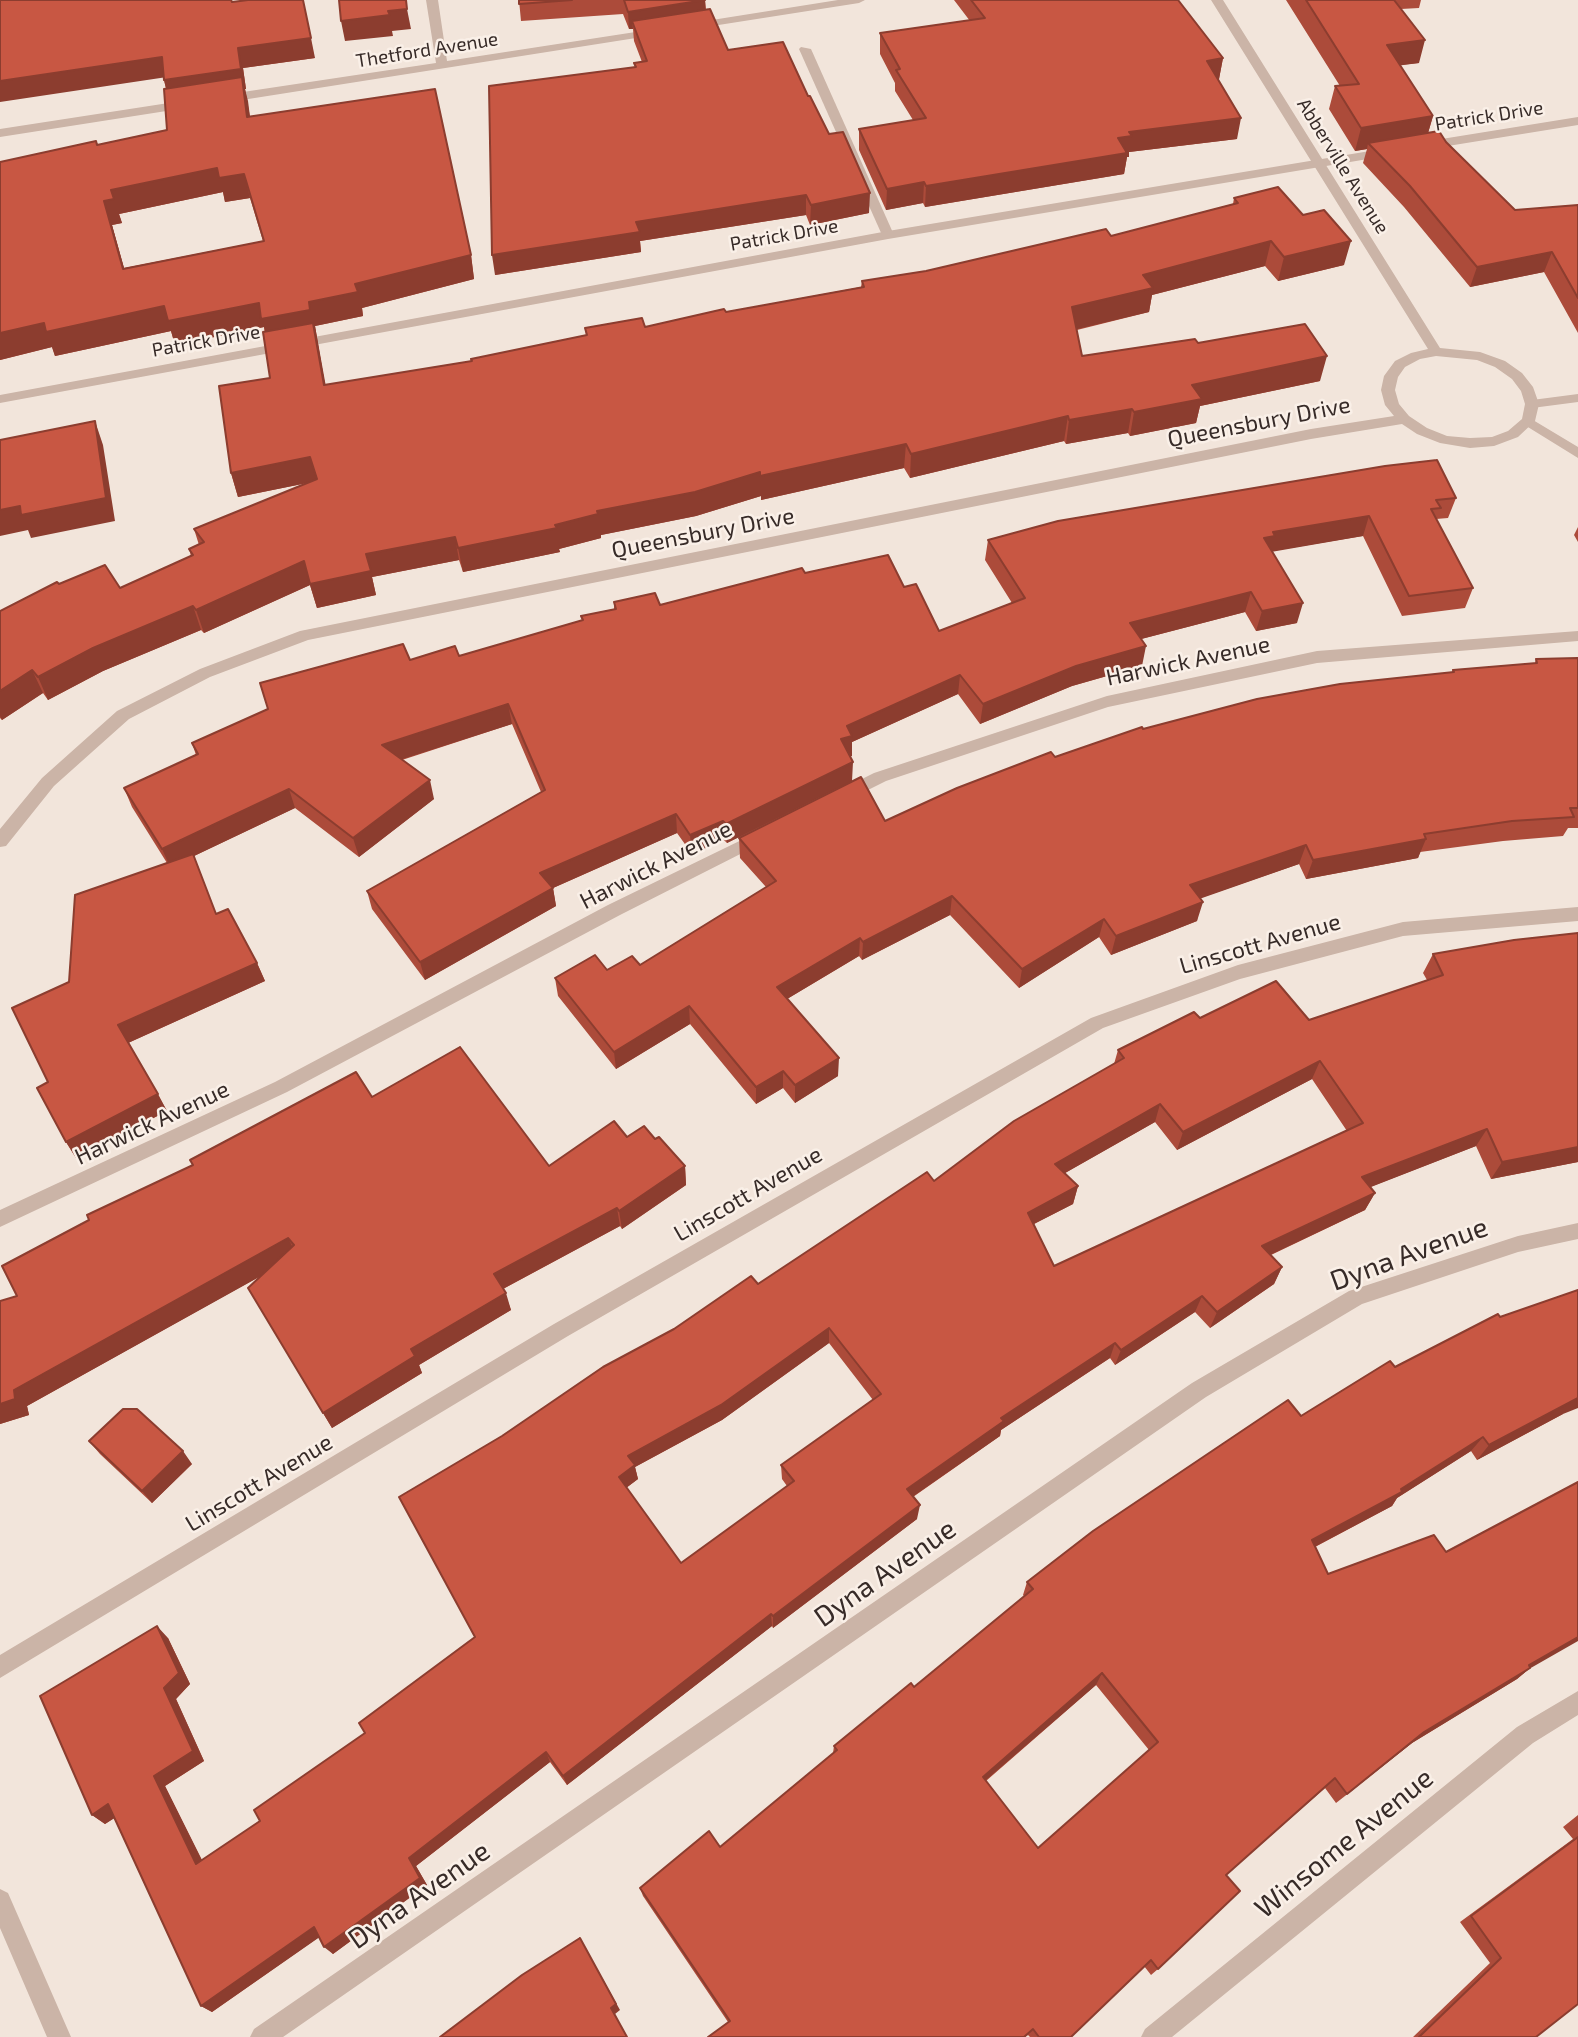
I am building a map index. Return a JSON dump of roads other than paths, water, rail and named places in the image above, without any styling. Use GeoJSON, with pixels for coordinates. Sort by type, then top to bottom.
{"type":"FeatureCollection","features":[{"type":"Feature","properties":{"kind":"street"},"geometry":{"type":"LineString","coordinates":[[432,0],[442,65]]}},
{"type":"Feature","properties":{"kind":"street"},"geometry":{"type":"LineString","coordinates":[[682,27],[829,2],[859,0]]}},
{"type":"Feature","properties":{"kind":"street","name":"Abberville Avenue"},"geometry":{"type":"LineString","coordinates":[[1217,0],[1436,352]]}},
{"type":"Feature","properties":{"kind":"street","name":"Thetford Avenue"},"geometry":{"type":"LineString","coordinates":[[209,101],[669,29]]}},
{"type":"Feature","properties":{"kind":"street"},"geometry":{"type":"LineString","coordinates":[[805,49],[888,235]]}},
{"type":"Feature","properties":{"kind":"street"},"geometry":{"type":"LineString","coordinates":[[0,133],[195,103]]}},
{"type":"Feature","properties":{"kind":"street","name":"Patrick Drive"},"geometry":{"type":"LineString","coordinates":[[1415,147],[1578,121]]}},
{"type":"Feature","properties":{"kind":"street","name":"Patrick Drive"},"geometry":{"type":"LineString","coordinates":[[0,399],[888,235],[1401,150]]}},
{"type":"Feature","properties":{"kind":"street"},"geometry":{"type":"LineString","coordinates":[[1436,352],[1458,352],[1500,364],[1517,376],[1528,390],[1532,404],[1528,421],[1514,434],[1494,441],[1470,443],[1445,440],[1422,431],[1404,419],[1392,405],[1388,390],[1391,376],[1400,364],[1416,356],[1436,352]]}},
{"type":"Feature","properties":{"kind":"street"},"geometry":{"type":"LineString","coordinates":[[1532,404],[1578,398]]}},
{"type":"Feature","properties":{"kind":"street","name":"Queensbury Drive"},"geometry":{"type":"LineString","coordinates":[[0,841],[48,782],[122,715],[205,673],[305,635],[1311,434],[1404,419]]}},
{"type":"Feature","properties":{"kind":"street"},"geometry":{"type":"LineString","coordinates":[[1528,421],[1578,453]]}},
{"type":"Feature","properties":{"kind":"street","name":"Harwick Avenue"},"geometry":{"type":"LineString","coordinates":[[832,801],[880,777],[1107,702],[1317,657],[1578,636]]}},
{"type":"Feature","properties":{"kind":"street","name":"Harwick Avenue"},"geometry":{"type":"LineString","coordinates":[[0,1219],[281,1087],[614,910],[771,831]]}},
{"type":"Feature","properties":{"kind":"street","name":"Linscott Avenue"},"geometry":{"type":"LineString","coordinates":[[0,1667],[561,1330],[1097,1023],[1238,972],[1403,929],[1578,914]]}},
{"type":"Feature","properties":{"kind":"street","name":"Dyna Avenue"},"geometry":{"type":"LineString","coordinates":[[262,2037],[1199,1390],[1356,1297],[1518,1244],[1578,1231]]}},
{"type":"Feature","properties":{"kind":"street","name":"Winsome Avenue"},"geometry":{"type":"LineString","coordinates":[[1153,2037],[1525,1735],[1578,1702]]}},
{"type":"Feature","properties":{"kind":"street"},"geometry":{"type":"LineString","coordinates":[[0,1900],[59,2037]]}}]}
